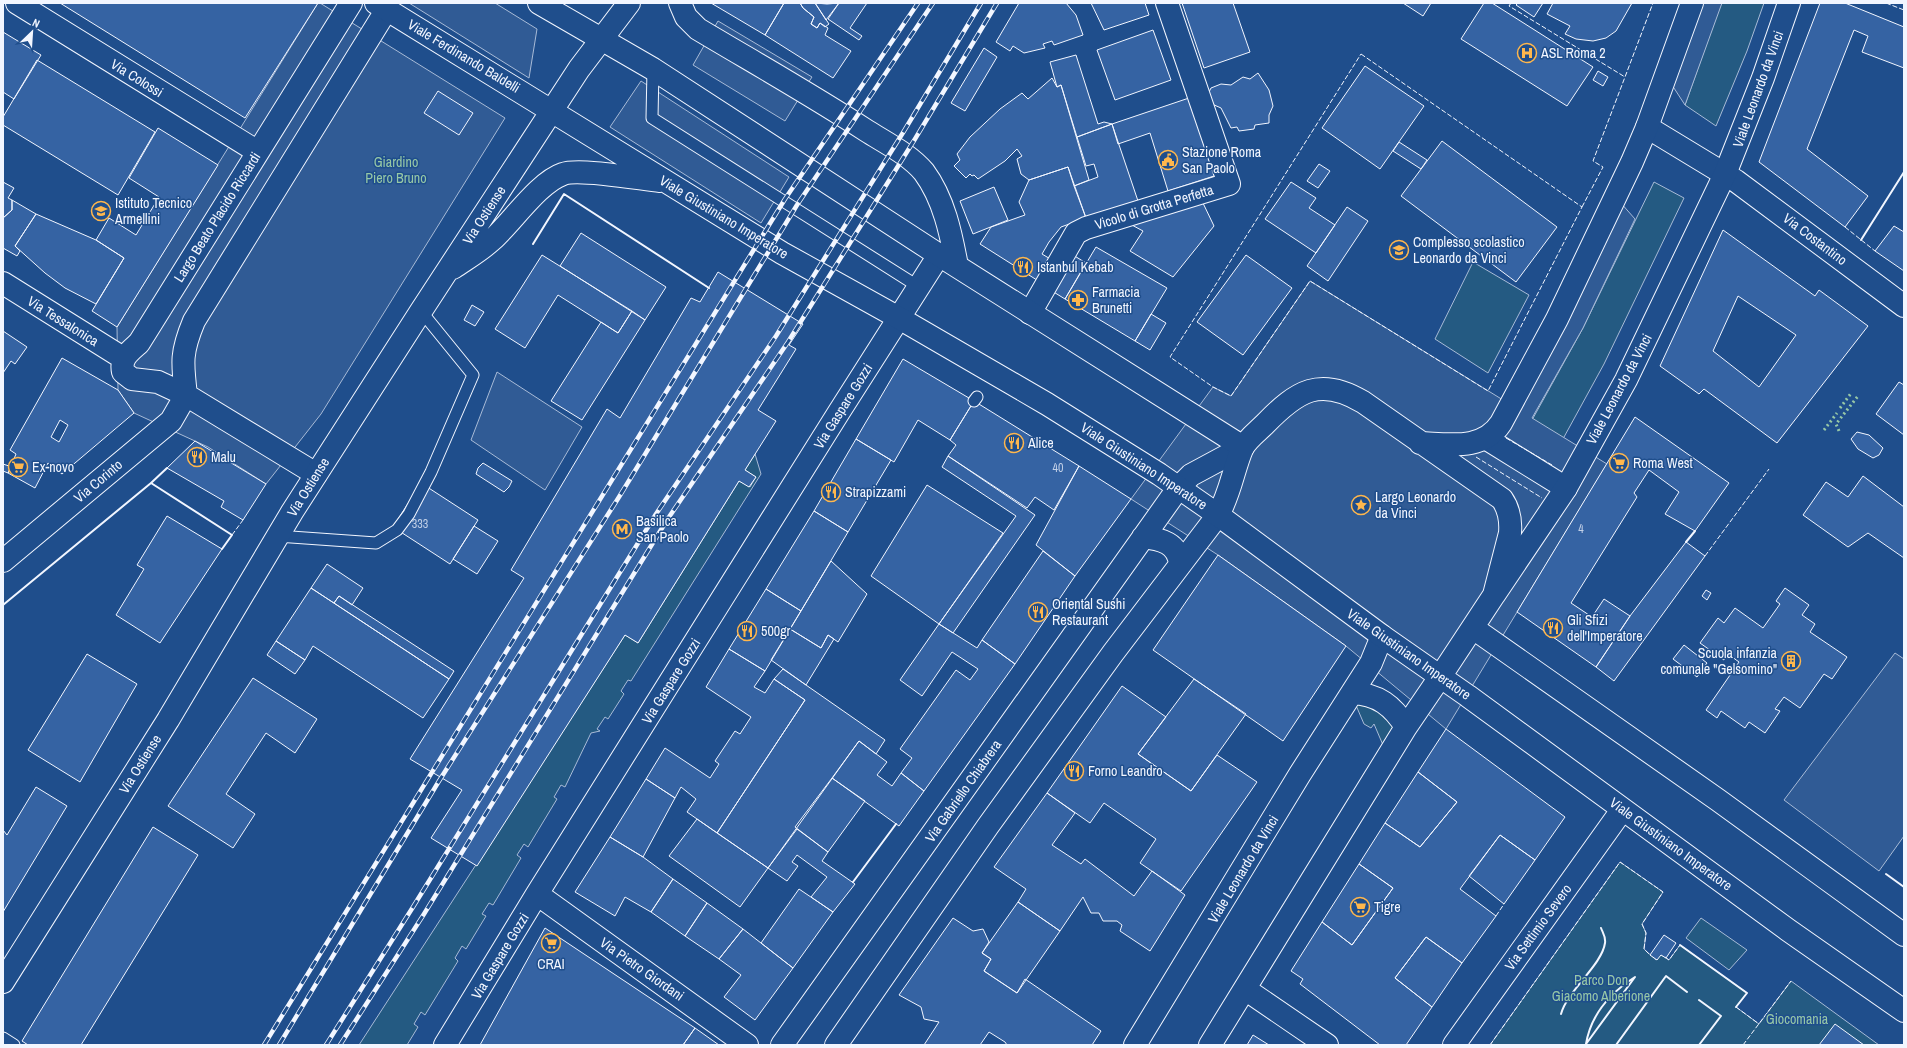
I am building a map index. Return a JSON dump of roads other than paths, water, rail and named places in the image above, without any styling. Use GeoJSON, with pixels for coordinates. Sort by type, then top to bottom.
{"type":"FeatureCollection","features":[{"type":"Feature","properties":{"kind":"street","name":"Via Colossi"},"geometry":{"type":"LineString","coordinates":[[16,3],[258,152]]}},
{"type":"Feature","properties":{"kind":"street","name":"Largo Beato Placido Riccardi"},"geometry":{"type":"LineString","coordinates":[[123,358],[139,343],[351,3]]}},
{"type":"Feature","properties":{"kind":"street"},"geometry":{"type":"LineString","coordinates":[[539,3],[653,69],[948,261],[1243,448]]}},
{"type":"Feature","properties":{"kind":"street","name":"Via Ostiense"},"geometry":{"type":"LineString","coordinates":[[6,970],[172,713],[277,536],[446,272],[600,39],[629,3]]}},
{"type":"Feature","properties":{"kind":"street"},"geometry":{"type":"LineString","coordinates":[[680,3],[686,17],[698,30],[830,107],[918,166],[930,182],[940,202],[950,235],[948,261],[919,287],[899,318]]}},
{"type":"Feature","properties":{"kind":"street","name":"Vicolo di Grotta Perfetta"},"geometry":{"type":"LineString","coordinates":[[1030,313],[1076,233],[1086,228],[1229,184],[1167,3]]}},
{"type":"Feature","properties":{"kind":"street"},"geometry":{"type":"LineString","coordinates":[[1420,443],[1472,443],[1487,439],[1501,423],[1557,319],[1646,127],[1692,3]]}},
{"type":"Feature","properties":{"kind":"street","name":"Viale Leonardo da Vinci"},"geometry":{"type":"LineString","coordinates":[[1494,595],[1566,488],[1626,380],[1725,174],[1763,78],[1789,3]]}},
{"type":"Feature","properties":{"kind":"street"},"geometry":{"type":"LineString","coordinates":[[186,395],[182,362],[183,350],[194,321],[382,6]]}},
{"type":"Feature","properties":{"kind":"street","name":"Viale Ferdinando Baldelli"},"geometry":{"type":"LineString","coordinates":[[382,6],[552,110]]}},
{"type":"Feature","properties":{"kind":"street","name":"Viale Giustiniano Imperatore"},"geometry":{"type":"LineString","coordinates":[[552,110],[782,254],[899,318],[1047,404],[1179,487],[1622,810],[1904,1011]]}},
{"type":"Feature","properties":{"kind":"street"},"geometry":{"type":"LineString","coordinates":[[1646,127],[1725,174]]}},
{"type":"Feature","properties":{"kind":"street"},"geometry":{"type":"LineString","coordinates":[[446,272],[473,255],[492,240],[539,191],[551,180],[564,173],[588,173],[665,181]]}},
{"type":"Feature","properties":{"kind":"street","name":"Via Costantino"},"geometry":{"type":"LineString","coordinates":[[1725,174],[1751,191],[1904,306]]}},
{"type":"Feature","properties":{"kind":"street","name":"Via Tessalonica"},"geometry":{"type":"LineString","coordinates":[[3,283],[123,358]]}},
{"type":"Feature","properties":{"kind":"street","name":"Via Gaspare Gozzi"},"geometry":{"type":"LineString","coordinates":[[445,1045],[537,894],[899,318]]}},
{"type":"Feature","properties":{"kind":"street"},"geometry":{"type":"LineString","coordinates":[[123,358],[122,372],[128,377],[158,382],[186,395],[316,474]]}},
{"type":"Feature","properties":{"kind":"street"},"geometry":{"type":"LineString","coordinates":[[1179,487],[1191,475],[1243,448],[1283,405],[1292,399],[1308,392],[1330,389],[1351,395],[1502,499],[1506,504],[1510,524],[1509,542],[1494,595],[1406,727],[1210,1045]]}},
{"type":"Feature","properties":{"kind":"street","name":"Via Corinto"},"geometry":{"type":"LineString","coordinates":[[3,561],[171,421],[186,395]]}},
{"type":"Feature","properties":{"kind":"street"},"geometry":{"type":"LineString","coordinates":[[1487,439],[1566,488]]}},
{"type":"Feature","properties":{"kind":"street"},"geometry":{"type":"LineString","coordinates":[[836,1045],[988,826],[1180,564],[1218,515],[1226,500],[1243,448]]}},
{"type":"Feature","properties":{"kind":"street","name":"Via Gabriello Chiabrera"},"geometry":{"type":"LineString","coordinates":[[782,1045],[1179,487]]}},
{"type":"Feature","properties":{"kind":"street"},"geometry":{"type":"LineString","coordinates":[[1143,537],[1160,539],[1169,543],[1176,550],[1180,564]]}},
{"type":"Feature","properties":{"kind":"street"},"geometry":{"type":"LineString","coordinates":[[1473,628],[1696,783],[1904,934]]}},
{"type":"Feature","properties":{"kind":"street","name":"Viale Leonardo da Vinci"},"geometry":{"type":"LineString","coordinates":[[1135,1045],[1300,774],[1372,663],[1382,636]]}},
{"type":"Feature","properties":{"kind":"street"},"geometry":{"type":"LineString","coordinates":[[1352,693],[1370,695],[1385,701],[1406,727]]}},
{"type":"Feature","properties":{"kind":"street","name":"Via Settimio Severo"},"geometry":{"type":"LineString","coordinates":[[1454,1045],[1622,810]]}},
{"type":"Feature","properties":{"kind":"street","name":"Via Pietro Giordani"},"geometry":{"type":"LineString","coordinates":[[537,894],[747,1045]]}},
{"type":"Feature","properties":{"kind":"street"},"geometry":{"type":"LineString","coordinates":[[1245,989],[1327,1045]]}},
{"type":"Feature","properties":{"kind":"lane"},"geometry":{"type":"LineString","coordinates":[[653,69],[652,118],[919,287]]}},
{"type":"Feature","properties":{"kind":"lane"},"geometry":{"type":"LineString","coordinates":[[277,536],[376,543],[397,530],[409,514],[431,472],[473,375],[421,311]]}},
{"type":"Feature","properties":{"kind":"lane"},"geometry":{"type":"LineString","coordinates":[[3,1038],[14,1045]]}},
{"type":"Feature","properties":{"kind":"railway"},"geometry":{"type":"LineString","coordinates":[[264,1045],[785,199],[918,3]]}},
{"type":"Feature","properties":{"kind":"railway"},"geometry":{"type":"LineString","coordinates":[[279,1045],[439,781],[619,497],[797,205],[933,3]]}},
{"type":"Feature","properties":{"kind":"railway"},"geometry":{"type":"LineString","coordinates":[[326,1045],[656,514],[776,336],[904,131],[981,3]]}},
{"type":"Feature","properties":{"kind":"railway"},"geometry":{"type":"LineString","coordinates":[[340,1045],[424,914],[667,520],[788,342],[915,139],[997,3]]}},
{"type":"Feature","properties":{"kind":"place","name":"ASL Roma 2"},"geometry":{"type":"Point","coordinates":[1527,53]}},
{"type":"Feature","properties":{"kind":"place","name":"Stazione Roma San Paolo"},"geometry":{"type":"Point","coordinates":[1168,160]}},
{"type":"Feature","properties":{"kind":"place","name":"Istituto Tecnico Armellini"},"geometry":{"type":"Point","coordinates":[101,211]}},
{"type":"Feature","properties":{"kind":"place","name":"Complesso scolastico Leonardo da Vinci"},"geometry":{"type":"Point","coordinates":[1399,250]}},
{"type":"Feature","properties":{"kind":"place","name":"Istanbul Kebab"},"geometry":{"type":"Point","coordinates":[1023,267]}},
{"type":"Feature","properties":{"kind":"place","name":"Farmacia Brunetti"},"geometry":{"type":"Point","coordinates":[1078,300]}},
{"type":"Feature","properties":{"kind":"place","name":"Alice"},"geometry":{"type":"Point","coordinates":[1014,443]}},
{"type":"Feature","properties":{"kind":"place","name":"Malu"},"geometry":{"type":"Point","coordinates":[197,457]}},
{"type":"Feature","properties":{"kind":"place","name":"Roma West"},"geometry":{"type":"Point","coordinates":[1619,463]}},
{"type":"Feature","properties":{"kind":"place","name":"Ex-novo"},"geometry":{"type":"Point","coordinates":[18,467]}},
{"type":"Feature","properties":{"kind":"place","name":"Strapizzami"},"geometry":{"type":"Point","coordinates":[831,492]}},
{"type":"Feature","properties":{"kind":"place","name":"Largo Leonardo da Vinci"},"geometry":{"type":"Point","coordinates":[1361,505]}},
{"type":"Feature","properties":{"kind":"place","name":"Basilica San Paolo"},"geometry":{"type":"Point","coordinates":[622,529]}},
{"type":"Feature","properties":{"kind":"place","name":"Oriental Sushi Restaurant"},"geometry":{"type":"Point","coordinates":[1038,612]}},
{"type":"Feature","properties":{"kind":"place","name":"Gli Sfizi dell'Imperatore"},"geometry":{"type":"Point","coordinates":[1553,628]}},
{"type":"Feature","properties":{"kind":"place","name":"500gr"},"geometry":{"type":"Point","coordinates":[747,631]}},
{"type":"Feature","properties":{"kind":"place","name":"Scuola infanzia comunale \"Gelsomino\""},"geometry":{"type":"Point","coordinates":[1791,661]}},
{"type":"Feature","properties":{"kind":"place","name":"Forno Leandro"},"geometry":{"type":"Point","coordinates":[1074,771]}},
{"type":"Feature","properties":{"kind":"place","name":"Tigre"},"geometry":{"type":"Point","coordinates":[1360,907]}},
{"type":"Feature","properties":{"kind":"place","name":"CRAI"},"geometry":{"type":"Point","coordinates":[551,943]}},
{"type":"Feature","properties":{"kind":"park label","name":"Giardino Piero Bruno"},"geometry":{"type":"Point","coordinates":[396,170]}},
{"type":"Feature","properties":{"kind":"park label","name":"Parco Don Giacomo Alberione"},"geometry":{"type":"Point","coordinates":[1601,988]}},
{"type":"Feature","properties":{"kind":"park label","name":"Giocomania"},"geometry":{"type":"Point","coordinates":[1797,1019]}}]}
